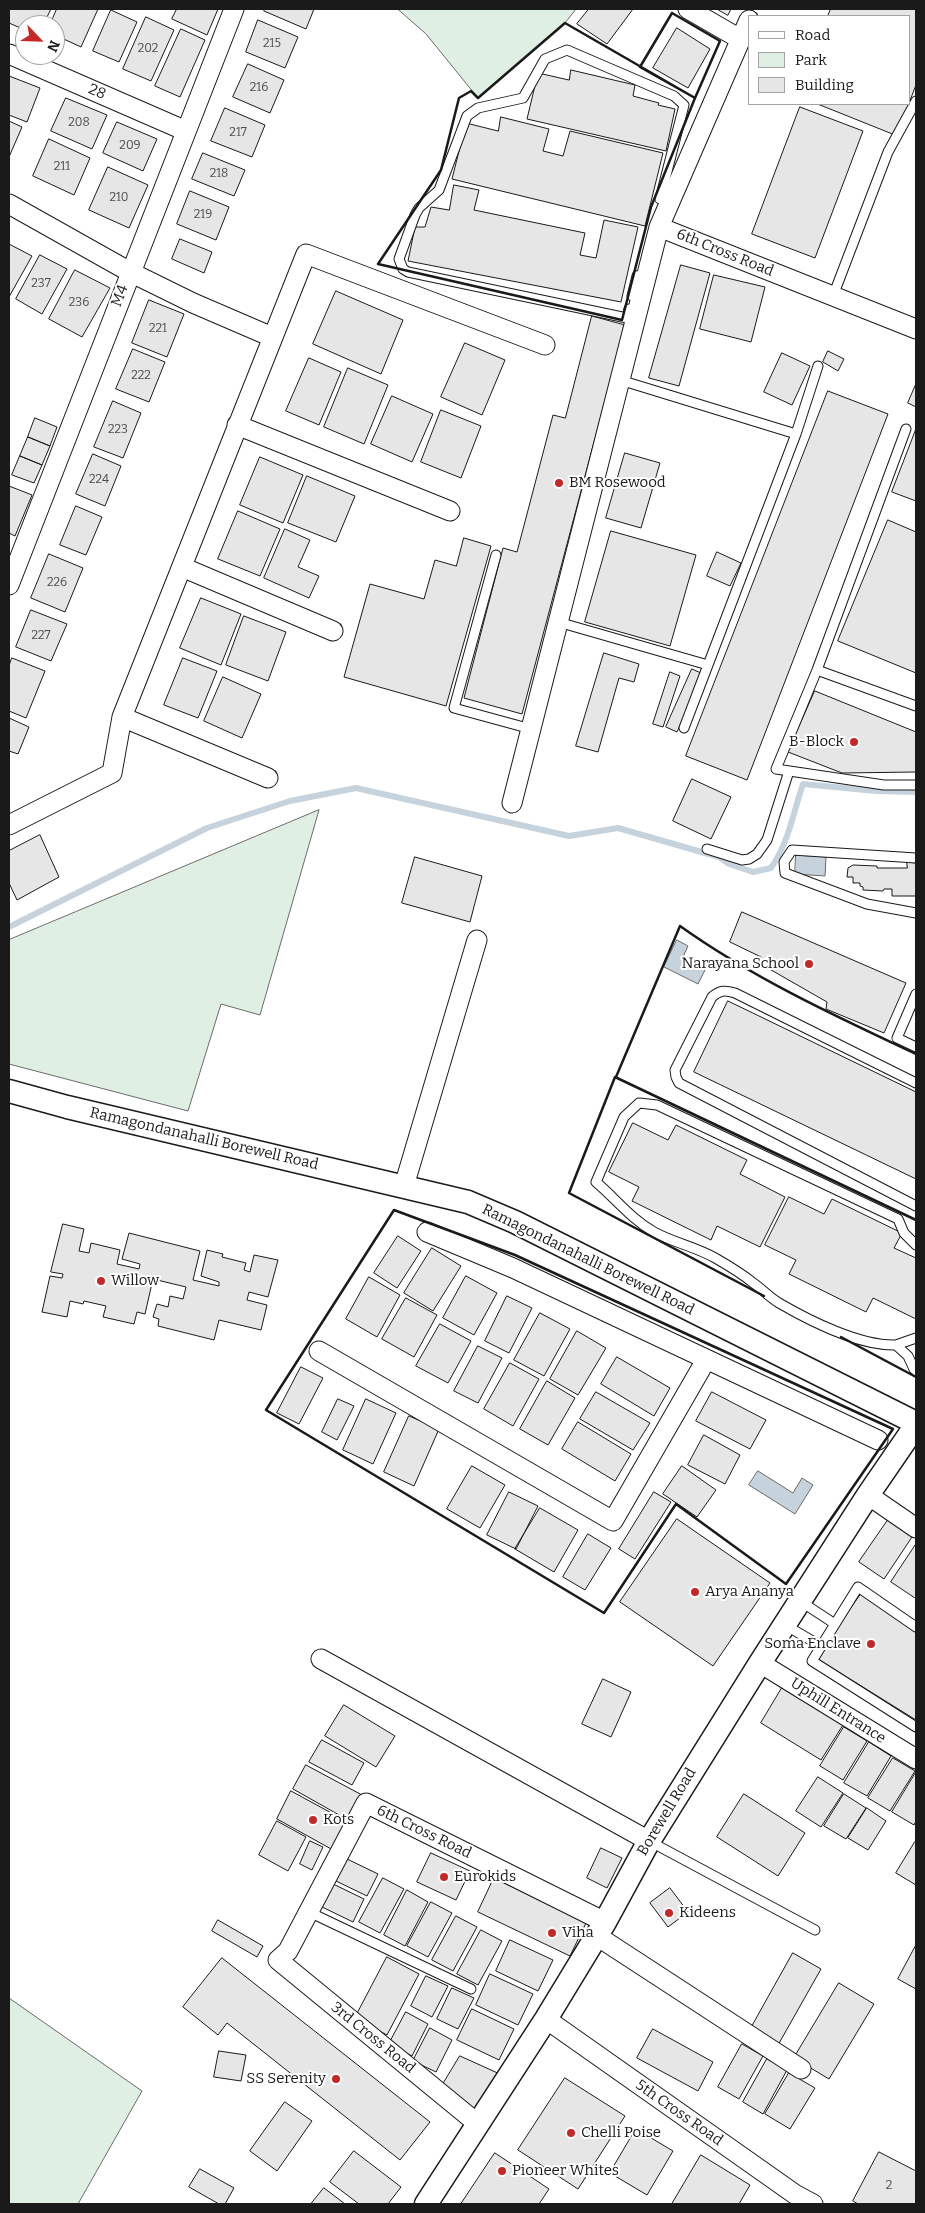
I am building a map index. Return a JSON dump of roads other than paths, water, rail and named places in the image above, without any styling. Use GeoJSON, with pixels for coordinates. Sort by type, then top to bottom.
{"type":"FeatureCollection","features":[{"type":"Feature","properties":{"kind":"street","name":"M4"},"geometry":{"type":"LineString","coordinates":[[9,585],[234,9]]}},
{"type":"Feature","properties":{"kind":"street"},"geometry":{"type":"LineString","coordinates":[[688,9],[740,39]]}},
{"type":"Feature","properties":{"kind":"street","name":"6th Cross Road"},"geometry":{"type":"LineString","coordinates":[[748,22],[659,227],[916,329]]}},
{"type":"Feature","properties":{"kind":"street","name":"28"},"geometry":{"type":"LineString","coordinates":[[9,54],[186,130]]}},
{"type":"Feature","properties":{"kind":"street"},"geometry":{"type":"LineString","coordinates":[[9,204],[130,272],[193,303],[272,338]]}},
{"type":"Feature","properties":{"kind":"street"},"geometry":{"type":"LineString","coordinates":[[512,803],[659,227]]}},
{"type":"Feature","properties":{"kind":"street"},"geometry":{"type":"LineString","coordinates":[[9,825],[112,773],[122,717],[306,254],[545,345]]}},
{"type":"Feature","properties":{"kind":"street"},"geometry":{"type":"LineString","coordinates":[[237,425],[450,511]]}},
{"type":"Feature","properties":{"kind":"street"},"geometry":{"type":"LineString","coordinates":[[182,567],[333,631]]}},
{"type":"Feature","properties":{"kind":"street"},"geometry":{"type":"LineString","coordinates":[[122,717],[268,778]]}},
{"type":"Feature","properties":{"kind":"street"},"geometry":{"type":"LineString","coordinates":[[404,1186],[477,940]]}},
{"type":"Feature","properties":{"kind":"street","name":"Ramagondanahalli Borewell Road"},"geometry":{"type":"LineString","coordinates":[[9,1091],[468,1202],[515,1222],[916,1424]]}},
{"type":"Feature","properties":{"kind":"street"},"geometry":{"type":"LineString","coordinates":[[427,1232],[513,1268],[878,1440]]}},
{"type":"Feature","properties":{"kind":"street"},"geometry":{"type":"LineString","coordinates":[[319,1351],[613,1520],[706,1360]]}},
{"type":"Feature","properties":{"kind":"street","name":"Borewell Road"},"geometry":{"type":"LineString","coordinates":[[426,2204],[546,2019],[601,1929],[648,1841],[784,1625],[916,1424]]}},
{"type":"Feature","properties":{"kind":"street"},"geometry":{"type":"LineString","coordinates":[[868,1495],[916,1528]]}},
{"type":"Feature","properties":{"kind":"street"},"geometry":{"type":"LineString","coordinates":[[321,1659],[648,1841]]}},
{"type":"Feature","properties":{"kind":"street","name":"Uphill Entrance"},"geometry":{"type":"LineString","coordinates":[[760,1663],[916,1759]]}},
{"type":"Feature","properties":{"kind":"street","name":"6th Cross Road"},"geometry":{"type":"LineString","coordinates":[[288,1951],[366,1803],[601,1929]]}},
{"type":"Feature","properties":{"kind":"street"},"geometry":{"type":"LineString","coordinates":[[601,1929],[801,2069]]}},
{"type":"Feature","properties":{"kind":"street","name":"3rd Cross Road"},"geometry":{"type":"LineString","coordinates":[[288,1951],[278,1960],[478,2124]]}},
{"type":"Feature","properties":{"kind":"street","name":"5th Cross Road"},"geometry":{"type":"LineString","coordinates":[[546,2019],[812,2204]]}},
{"type":"Feature","properties":{"kind":"lane"},"geometry":{"type":"LineString","coordinates":[[647,274],[636,276],[627,318],[408,272],[402,270],[399,259],[414,214],[442,184],[467,116],[478,108],[523,98],[545,59],[567,50],[674,96],[684,104],[660,199],[670,202]]}},
{"type":"Feature","properties":{"kind":"lane"},"geometry":{"type":"LineString","coordinates":[[833,296],[888,152],[916,102]]}},
{"type":"Feature","properties":{"kind":"lane"},"geometry":{"type":"LineString","coordinates":[[684,728],[796,434],[818,366]]}},
{"type":"Feature","properties":{"kind":"lane"},"geometry":{"type":"LineString","coordinates":[[620,380],[796,434]]}},
{"type":"Feature","properties":{"kind":"lane"},"geometry":{"type":"LineString","coordinates":[[906,430],[817,670],[776,769],[884,785],[916,785]]}},
{"type":"Feature","properties":{"kind":"lane"},"geometry":{"type":"LineString","coordinates":[[496,555],[454,708],[531,729]]}},
{"type":"Feature","properties":{"kind":"lane"},"geometry":{"type":"LineString","coordinates":[[558,622],[708,665]]}},
{"type":"Feature","properties":{"kind":"lane"},"geometry":{"type":"LineString","coordinates":[[817,670],[916,706]]}},
{"type":"Feature","properties":{"kind":"lane"},"geometry":{"type":"LineString","coordinates":[[707,849],[742,860],[749,859],[757,854],[767,840],[789,770]]}},
{"type":"Feature","properties":{"kind":"lane"},"geometry":{"type":"LineString","coordinates":[[916,858],[792,850],[784,862],[786,873],[868,904],[916,913]]}},
{"type":"Feature","properties":{"kind":"lane"},"geometry":{"type":"LineString","coordinates":[[916,1083],[726,990],[712,997],[675,1070],[676,1077],[686,1087],[916,1206]]}},
{"type":"Feature","properties":{"kind":"lane"},"geometry":{"type":"LineString","coordinates":[[916,994],[897,1038],[916,1047]]}},
{"type":"Feature","properties":{"kind":"lane"},"geometry":{"type":"LineString","coordinates":[[916,1244],[904,1233],[898,1219],[657,1105],[639,1103],[624,1117],[596,1182],[617,1200],[630,1215],[654,1232],[715,1258],[750,1280],[778,1302],[836,1331],[883,1345],[896,1345],[916,1338]]}},
{"type":"Feature","properties":{"kind":"lane"},"geometry":{"type":"LineString","coordinates":[[896,1345],[908,1356],[916,1371]]}},
{"type":"Feature","properties":{"kind":"lane"},"geometry":{"type":"LineString","coordinates":[[878,1440],[900,1450]]}},
{"type":"Feature","properties":{"kind":"lane"},"geometry":{"type":"LineString","coordinates":[[916,1627],[858,1588],[812,1661],[916,1727]]}},
{"type":"Feature","properties":{"kind":"lane"},"geometry":{"type":"LineString","coordinates":[[800,1601],[835,1624]]}},
{"type":"Feature","properties":{"kind":"lane"},"geometry":{"type":"LineString","coordinates":[[784,1625],[821,1646]]}},
{"type":"Feature","properties":{"kind":"lane"},"geometry":{"type":"LineString","coordinates":[[648,1841],[815,1930]]}},
{"type":"Feature","properties":{"kind":"lane"},"geometry":{"type":"LineString","coordinates":[[308,1912],[470,1989]]}},
{"type":"Feature","properties":{"kind":"waterway"},"geometry":{"type":"LineString","coordinates":[[9,927],[207,828],[290,801],[356,788],[569,836],[618,828],[719,857],[729,864],[753,872],[771,868],[777,858],[786,838],[803,784],[876,791],[916,792]]}},
{"type":"Feature","properties":{"kind":"place","name":"BM Rosewood"},"geometry":{"type":"Point","coordinates":[559,483]}},
{"type":"Feature","properties":{"kind":"place","name":"B-Block"},"geometry":{"type":"Point","coordinates":[854,742]}},
{"type":"Feature","properties":{"kind":"place","name":"Narayana School"},"geometry":{"type":"Point","coordinates":[809,964]}},
{"type":"Feature","properties":{"kind":"place","name":"Willow"},"geometry":{"type":"Point","coordinates":[101,1281]}},
{"type":"Feature","properties":{"kind":"place","name":"Arya Ananya"},"geometry":{"type":"Point","coordinates":[695,1592]}},
{"type":"Feature","properties":{"kind":"place","name":"Soma Enclave"},"geometry":{"type":"Point","coordinates":[871,1644]}},
{"type":"Feature","properties":{"kind":"place","name":"Kots"},"geometry":{"type":"Point","coordinates":[313,1820]}},
{"type":"Feature","properties":{"kind":"place","name":"Eurokids"},"geometry":{"type":"Point","coordinates":[444,1877]}},
{"type":"Feature","properties":{"kind":"place","name":"Kideens"},"geometry":{"type":"Point","coordinates":[669,1913]}},
{"type":"Feature","properties":{"kind":"place","name":"Viha"},"geometry":{"type":"Point","coordinates":[552,1933]}},
{"type":"Feature","properties":{"kind":"place","name":"SS Serenity"},"geometry":{"type":"Point","coordinates":[336,2079]}},
{"type":"Feature","properties":{"kind":"place","name":"Chelli Poise"},"geometry":{"type":"Point","coordinates":[571,2133]}},
{"type":"Feature","properties":{"kind":"place","name":"Pioneer Whites"},"geometry":{"type":"Point","coordinates":[502,2171]}}]}
